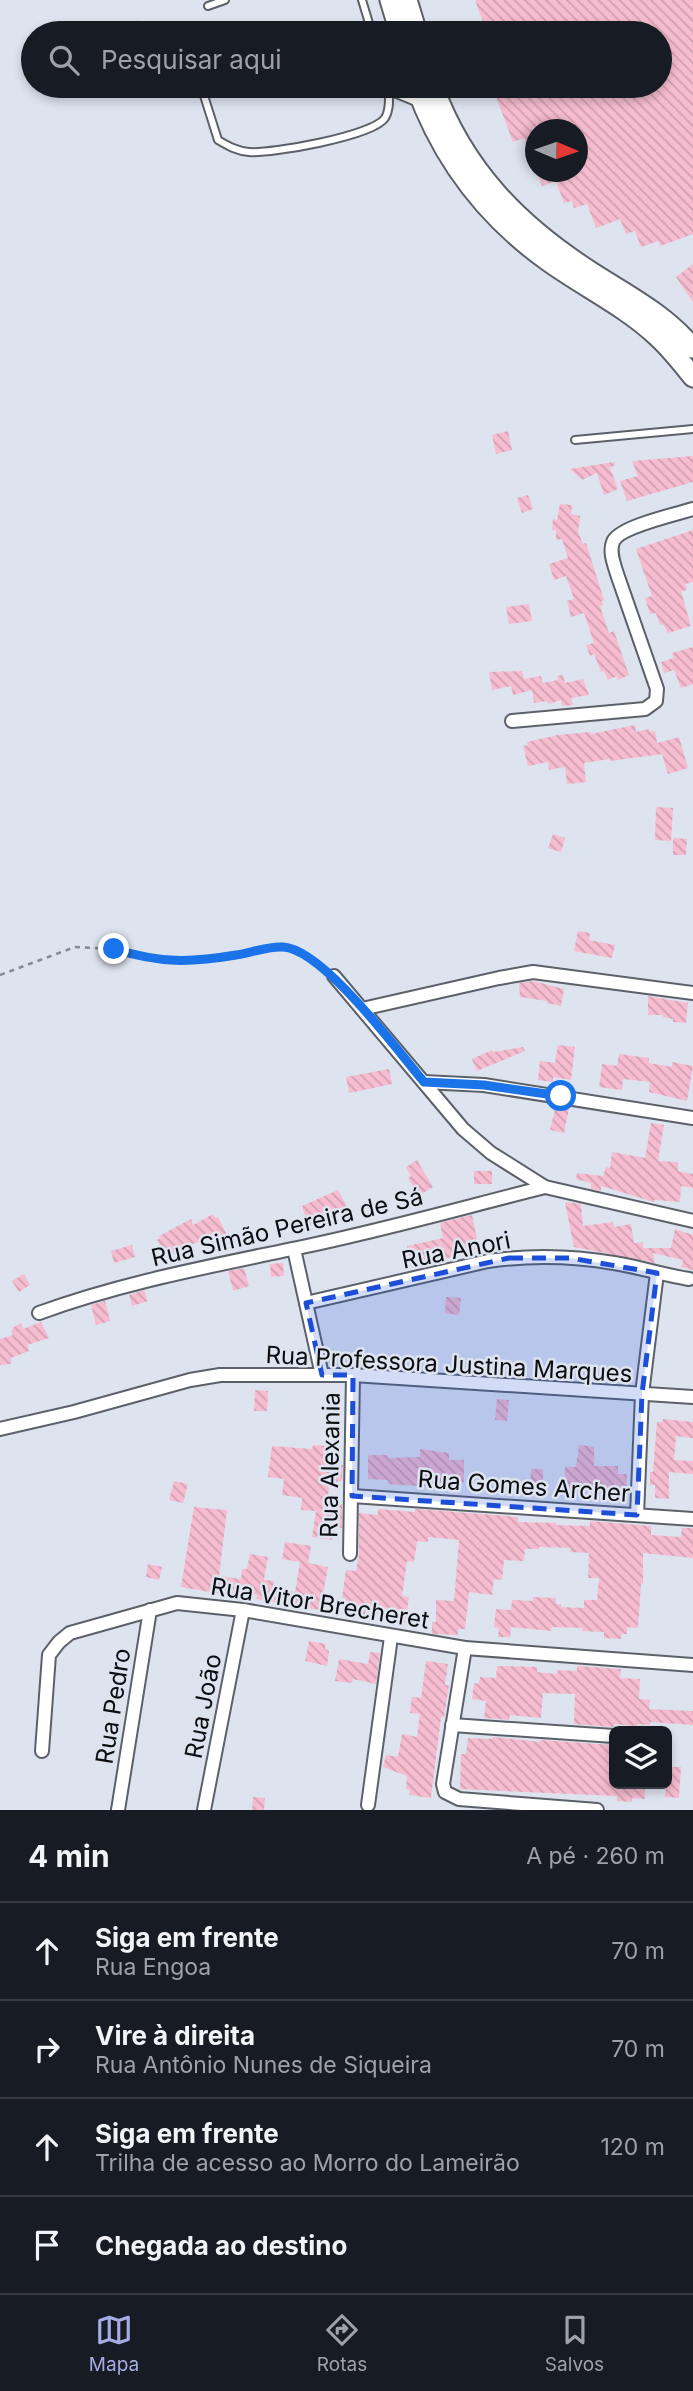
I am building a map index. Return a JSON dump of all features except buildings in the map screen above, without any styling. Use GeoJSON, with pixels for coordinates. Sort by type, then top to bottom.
{"type":"FeatureCollection","features":[{"type":"Feature","properties":{"kind":"main road"},"geometry":{"type":"LineString","coordinates":[[390,0],[396,21]]}},
{"type":"Feature","properties":{"kind":"main road"},"geometry":{"type":"LineString","coordinates":[[407,0],[413,21]]}},
{"type":"Feature","properties":{"kind":"main road"},"geometry":{"type":"LineString","coordinates":[[420,98],[442,148],[454,168],[487,207],[529,247],[656,335],[693,377]]}},
{"type":"Feature","properties":{"kind":"main road"},"geometry":{"type":"LineString","coordinates":[[438,98],[464,152],[481,176],[513,211],[552,245],[659,314],[677,329],[693,348]]}},
{"type":"Feature","properties":{"kind":"street"},"geometry":{"type":"LineString","coordinates":[[512,720],[645,709],[656,701],[657,689],[617,574],[613,559],[613,541],[617,535],[629,529],[693,509]]}},
{"type":"Feature","properties":{"kind":"street"},"geometry":{"type":"LineString","coordinates":[[362,1009],[533,972],[693,993]]}},
{"type":"Feature","properties":{"kind":"street"},"geometry":{"type":"LineString","coordinates":[[334,976],[463,1129],[505,1163],[545,1187],[693,1221]]}},
{"type":"Feature","properties":{"kind":"street"},"geometry":{"type":"LineString","coordinates":[[424,1082],[484,1085],[693,1118]]}},
{"type":"Feature","properties":{"kind":"street","name":"Rua Simão Pereira de Sá"},"geometry":{"type":"LineString","coordinates":[[39,1313],[88,1295],[293,1249],[545,1187]]}},
{"type":"Feature","properties":{"kind":"street"},"geometry":{"type":"LineString","coordinates":[[293,1249],[322,1375]]}},
{"type":"Feature","properties":{"kind":"street","name":"Rua Anori"},"geometry":{"type":"LineString","coordinates":[[306,1303],[509,1258],[570,1258],[616,1263],[689,1279]]}},
{"type":"Feature","properties":{"kind":"street"},"geometry":{"type":"LineString","coordinates":[[637,1515],[642,1394],[657,1273]]}},
{"type":"Feature","properties":{"kind":"street","name":"Rua Professora Justina Marques"},"geometry":{"type":"LineString","coordinates":[[0,1429],[190,1380],[220,1375],[353,1375],[693,1396]]}},
{"type":"Feature","properties":{"kind":"street","name":"Rua Alexania"},"geometry":{"type":"LineString","coordinates":[[350,1554],[353,1375]]}},
{"type":"Feature","properties":{"kind":"street","name":"Rua Gomes Archer"},"geometry":{"type":"LineString","coordinates":[[352,1496],[693,1519]]}},
{"type":"Feature","properties":{"kind":"street","name":"Rua Vitor Brecheret"},"geometry":{"type":"LineString","coordinates":[[41,1751],[50,1655],[59,1642],[70,1633],[177,1603],[243,1610],[465,1648],[693,1665]]}},
{"type":"Feature","properties":{"kind":"street","name":"Rua Pedro"},"geometry":{"type":"LineString","coordinates":[[118,1810],[150,1610]]}},
{"type":"Feature","properties":{"kind":"street","name":"Rua João"},"geometry":{"type":"LineString","coordinates":[[204,1810],[243,1610]]}},
{"type":"Feature","properties":{"kind":"street"},"geometry":{"type":"LineString","coordinates":[[368,1805],[391,1637]]}},
{"type":"Feature","properties":{"kind":"street"},"geometry":{"type":"LineString","coordinates":[[465,1648],[443,1784],[445,1792],[459,1799],[597,1810]]}},
{"type":"Feature","properties":{"kind":"street"},"geometry":{"type":"LineString","coordinates":[[452,1726],[609,1737]]}},
{"type":"Feature","properties":{"kind":"lane"},"geometry":{"type":"LineString","coordinates":[[208,6],[225,0]]}},
{"type":"Feature","properties":{"kind":"lane"},"geometry":{"type":"LineString","coordinates":[[362,0],[368,21]]}},
{"type":"Feature","properties":{"kind":"lane"},"geometry":{"type":"LineString","coordinates":[[205,98],[218,140],[232,148],[248,152],[280,150],[347,136],[374,127],[386,116],[389,98]]}},
{"type":"Feature","properties":{"kind":"lane"},"geometry":{"type":"LineString","coordinates":[[407,98],[423,106]]}},
{"type":"Feature","properties":{"kind":"lane"},"geometry":{"type":"LineString","coordinates":[[575,440],[693,429]]}},
{"type":"Feature","properties":{"kind":"path"},"geometry":{"type":"LineString","coordinates":[[0,975],[75,947],[114,949],[144,958],[174,962],[207,960],[284,947],[308,956],[334,976]]}},
{"type":"Feature","properties":{"kind":"highlighted area"},"geometry":{"type":"Polygon","coordinates":[[[509,1258],[570,1258],[657,1273],[642,1394],[637,1515],[352,1496],[353,1375],[322,1375],[306,1303],[509,1258]]]}},
{"type":"Feature","properties":{"kind":"route"},"geometry":{"type":"LineString","coordinates":[[114,949],[144,958],[174,962],[207,960],[284,947],[308,956],[334,976],[424,1082],[484,1085],[561,1096]]}}]}
